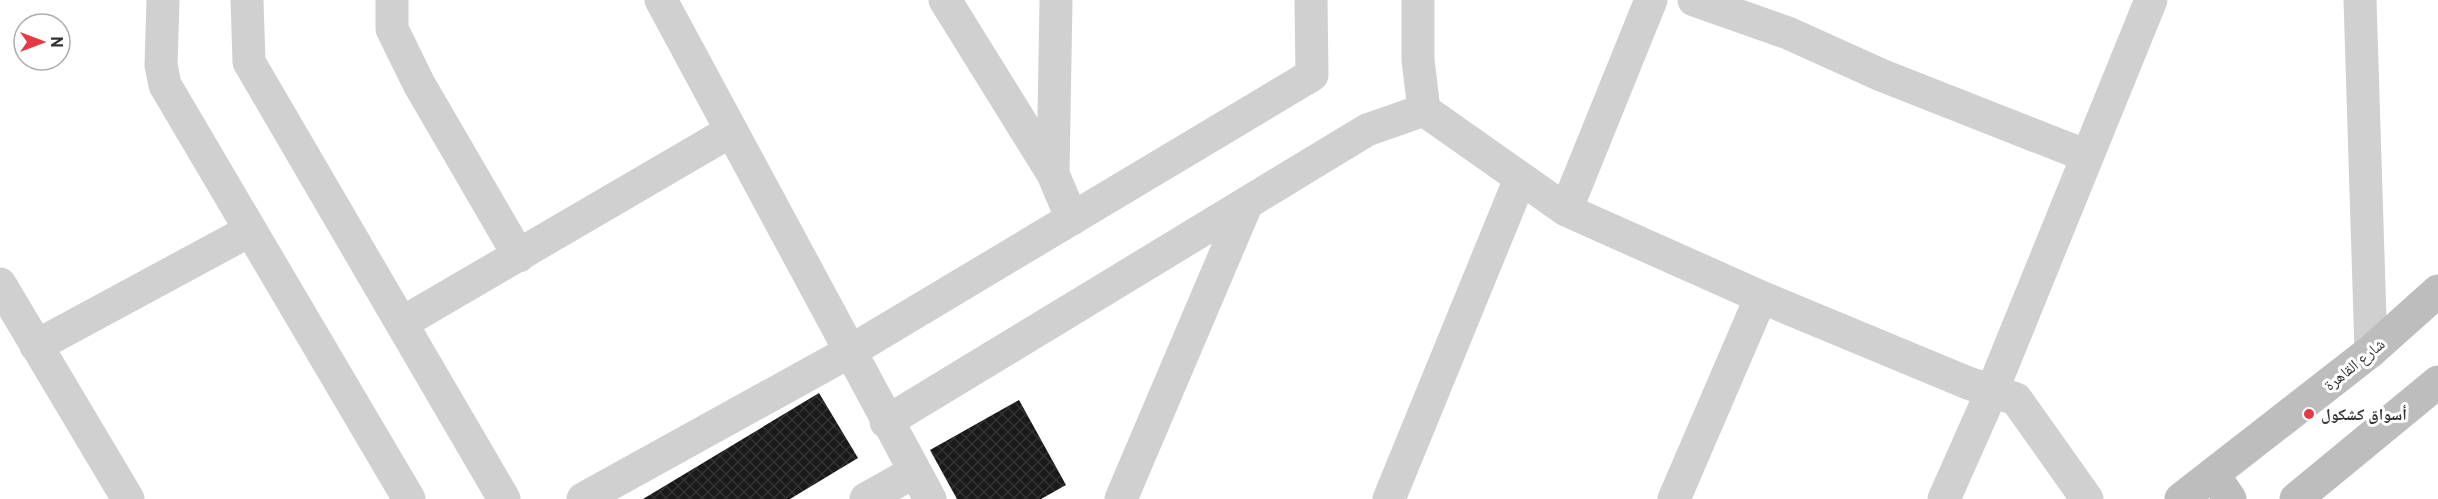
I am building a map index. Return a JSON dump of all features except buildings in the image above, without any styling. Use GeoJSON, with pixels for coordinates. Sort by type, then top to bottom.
{"type":"FeatureCollection","features":[{"type":"Feature","properties":{"kind":"main road","name":"شارع القاهرة"},"geometry":{"type":"LineString","coordinates":[[2181,499],[2221,487],[2438,291]]}},
{"type":"Feature","properties":{"kind":"main road"},"geometry":{"type":"LineString","coordinates":[[2304,497],[2438,382]]}},
{"type":"Feature","properties":{"kind":"street"},"geometry":{"type":"LineString","coordinates":[[163,0],[161,65],[165,85],[409,499]]}},
{"type":"Feature","properties":{"kind":"street"},"geometry":{"type":"LineString","coordinates":[[247,0],[249,62],[504,499]]}},
{"type":"Feature","properties":{"kind":"street"},"geometry":{"type":"LineString","coordinates":[[392,0],[392,29],[419,84],[519,256]]}},
{"type":"Feature","properties":{"kind":"street"},"geometry":{"type":"LineString","coordinates":[[661,0],[886,422],[922,485],[866,499]]}},
{"type":"Feature","properties":{"kind":"street"},"geometry":{"type":"LineString","coordinates":[[945,0],[1053,174],[1072,219]]}},
{"type":"Feature","properties":{"kind":"street"},"geometry":{"type":"LineString","coordinates":[[1053,174],[1056,0]]}},
{"type":"Feature","properties":{"kind":"street"},"geometry":{"type":"LineString","coordinates":[[583,499],[849,352],[1312,75],[1311,0]]}},
{"type":"Feature","properties":{"kind":"street"},"geometry":{"type":"LineString","coordinates":[[1418,0],[1418,60],[1424,110],[1566,210],[1761,297],[2016,399],[2087,499]]}},
{"type":"Feature","properties":{"kind":"street"},"geometry":{"type":"LineString","coordinates":[[1566,210],[1651,0]]}},
{"type":"Feature","properties":{"kind":"street"},"geometry":{"type":"LineString","coordinates":[[1694,0],[1788,33],[1881,75],[2087,156]]}},
{"type":"Feature","properties":{"kind":"street"},"geometry":{"type":"LineString","coordinates":[[1944,499],[1992,391],[2151,0]]}},
{"type":"Feature","properties":{"kind":"street"},"geometry":{"type":"LineString","coordinates":[[2360,0],[2371,351]]}},
{"type":"Feature","properties":{"kind":"street"},"geometry":{"type":"LineString","coordinates":[[886,422],[1367,130],[1424,110]]}},
{"type":"Feature","properties":{"kind":"street"},"geometry":{"type":"LineString","coordinates":[[402,322],[731,131]]}},
{"type":"Feature","properties":{"kind":"street"},"geometry":{"type":"LineString","coordinates":[[1389,499],[1520,179]]}},
{"type":"Feature","properties":{"kind":"street"},"geometry":{"type":"LineString","coordinates":[[1121,499],[1247,203]]}},
{"type":"Feature","properties":{"kind":"street"},"geometry":{"type":"LineString","coordinates":[[36,346],[249,231]]}},
{"type":"Feature","properties":{"kind":"street"},"geometry":{"type":"LineString","coordinates":[[0,284],[128,499]]}},
{"type":"Feature","properties":{"kind":"street"},"geometry":{"type":"LineString","coordinates":[[1674,499],[1761,297]]}},
{"type":"Feature","properties":{"kind":"place","name":"أسواق كشكول"},"geometry":{"type":"Point","coordinates":[2309,414]}}]}
